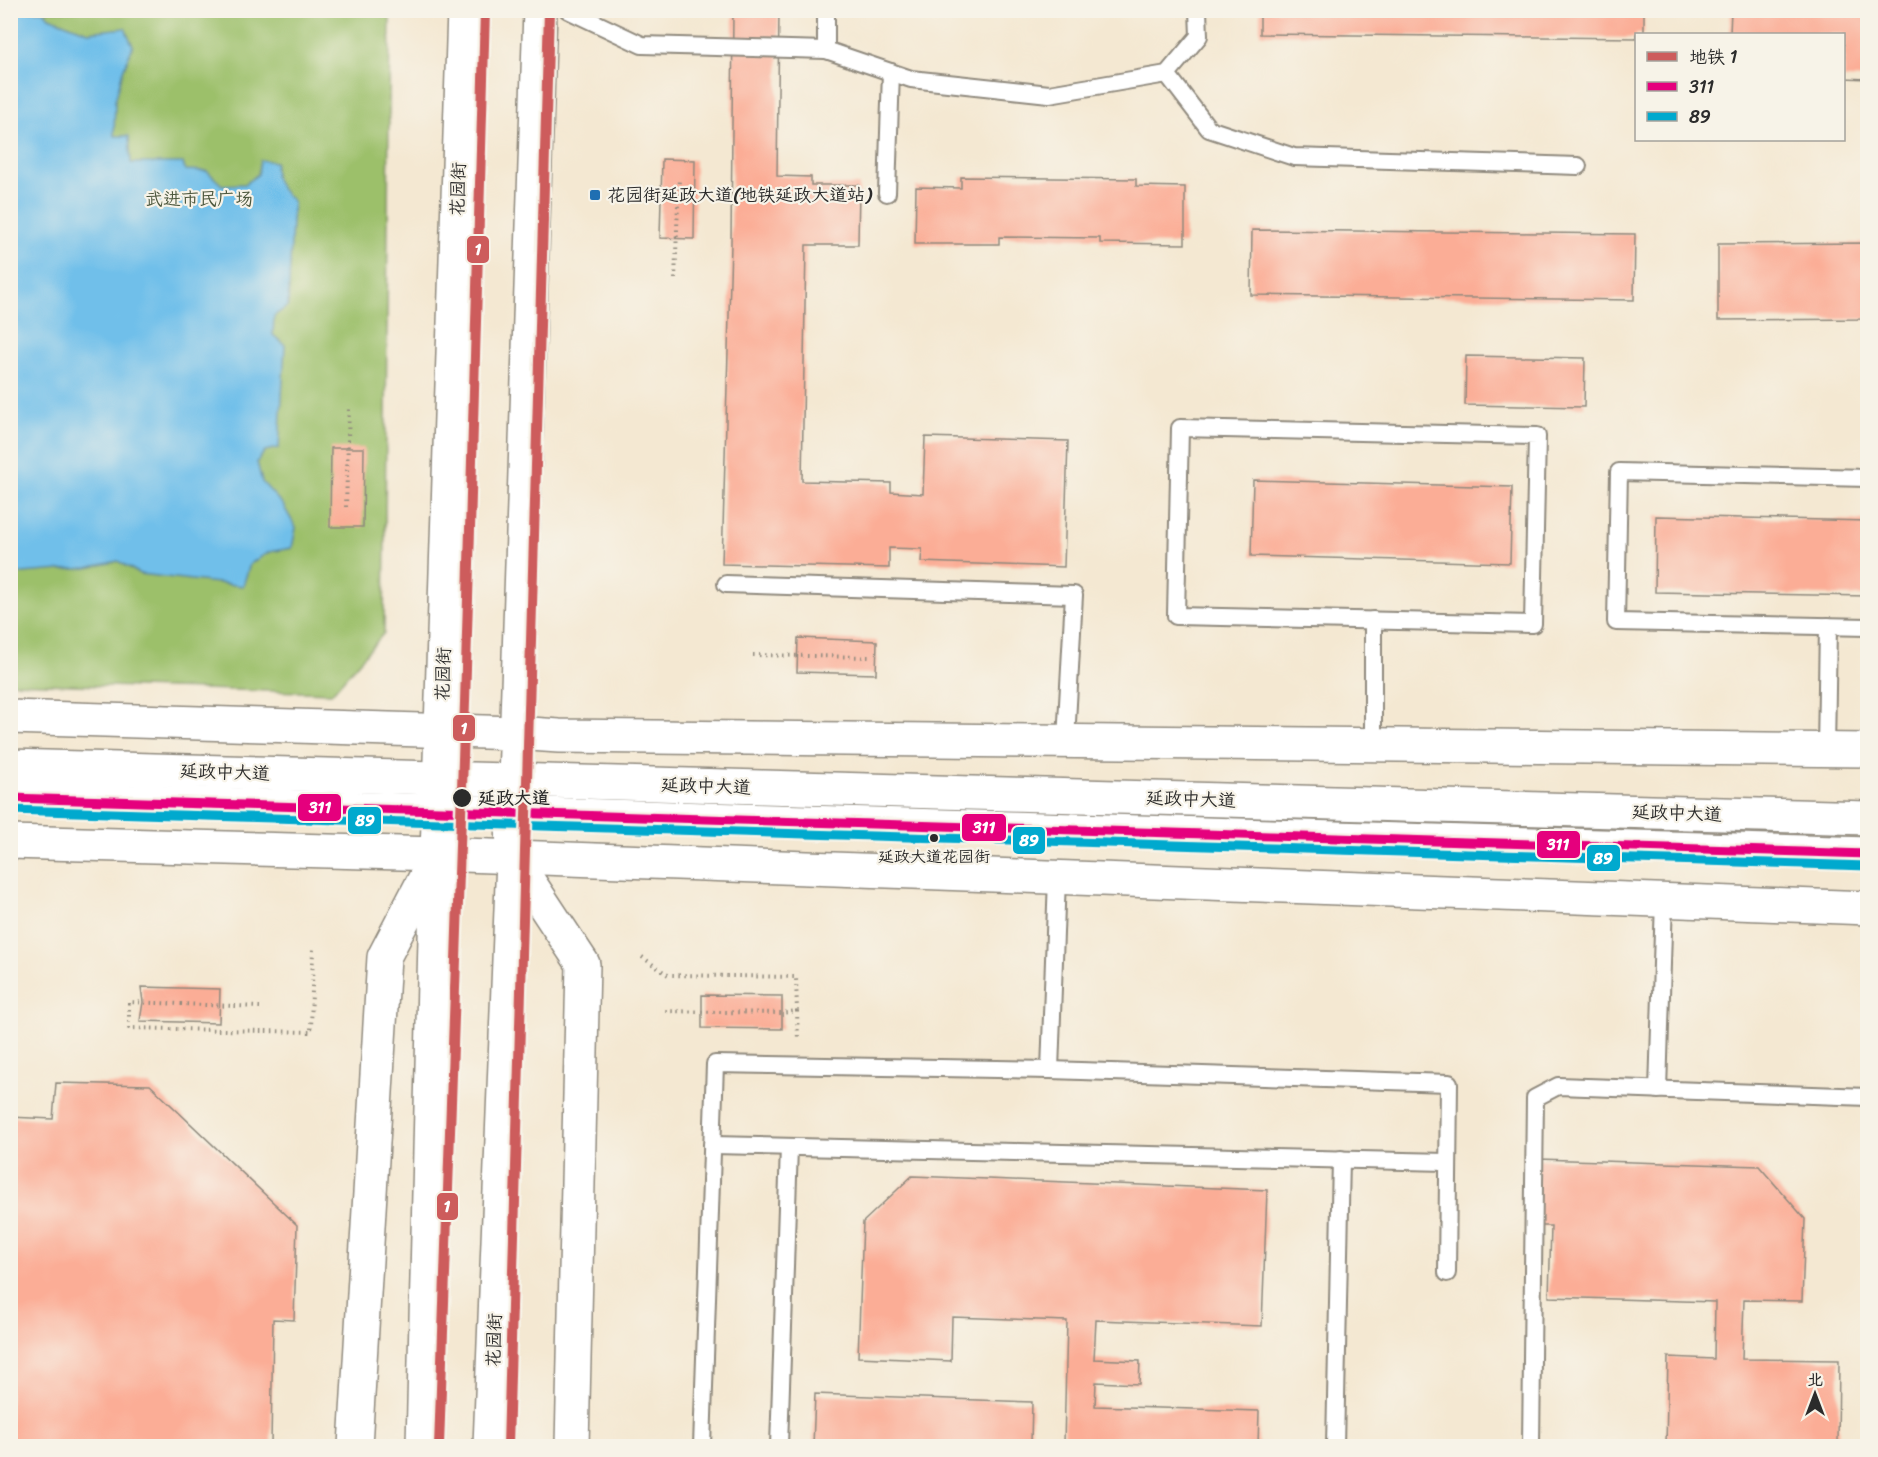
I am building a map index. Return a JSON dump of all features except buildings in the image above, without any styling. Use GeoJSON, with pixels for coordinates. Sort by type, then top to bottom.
{"type":"FeatureCollection","features":[{"type":"Feature","properties":{"kind":"main road","name":"花园街"},"geometry":{"type":"LineString","coordinates":[[423,1446],[437,854],[464,10]]}},
{"type":"Feature","properties":{"kind":"main road","name":"花园街"},"geometry":{"type":"LineString","coordinates":[[490,1446],[513,858],[512,814],[515,780],[540,10]]}},
{"type":"Feature","properties":{"kind":"main road"},"geometry":{"type":"LineString","coordinates":[[10,717],[441,730],[559,736],[1868,750]]}},
{"type":"Feature","properties":{"kind":"main road","name":"延政中大道"},"geometry":{"type":"LineString","coordinates":[[10,766],[1868,818]]}},
{"type":"Feature","properties":{"kind":"main road","name":"延政中大道"},"geometry":{"type":"LineString","coordinates":[[10,798],[1868,854]]}},
{"type":"Feature","properties":{"kind":"main road"},"geometry":{"type":"LineString","coordinates":[[10,842],[437,854],[1868,908]]}},
{"type":"Feature","properties":{"kind":"main road"},"geometry":{"type":"LineString","coordinates":[[355,1446],[384,957],[437,854]]}},
{"type":"Feature","properties":{"kind":"main road"},"geometry":{"type":"LineString","coordinates":[[513,858],[583,964],[572,1446]]}},
{"type":"Feature","properties":{"kind":"lane"},"geometry":{"type":"LineString","coordinates":[[568,10],[642,45],[826,50],[911,79],[1049,94],[1167,74],[1199,36],[1198,10]]}},
{"type":"Feature","properties":{"kind":"lane"},"geometry":{"type":"LineString","coordinates":[[826,10],[826,50]]}},
{"type":"Feature","properties":{"kind":"lane"},"geometry":{"type":"LineString","coordinates":[[887,193],[891,72]]}},
{"type":"Feature","properties":{"kind":"lane"},"geometry":{"type":"LineString","coordinates":[[1167,74],[1209,129],[1294,157],[1578,166]]}},
{"type":"Feature","properties":{"kind":"lane"},"geometry":{"type":"LineString","coordinates":[[1180,428],[1538,436],[1533,624],[1373,620],[1176,615],[1180,428]]}},
{"type":"Feature","properties":{"kind":"lane"},"geometry":{"type":"LineString","coordinates":[[1868,478],[1619,472],[1616,621],[1868,627]]}},
{"type":"Feature","properties":{"kind":"lane"},"geometry":{"type":"LineString","coordinates":[[726,585],[1074,595],[1066,740]]}},
{"type":"Feature","properties":{"kind":"lane"},"geometry":{"type":"LineString","coordinates":[[1373,620],[1373,744]]}},
{"type":"Feature","properties":{"kind":"lane"},"geometry":{"type":"LineString","coordinates":[[1826,750],[1828,626]]}},
{"type":"Feature","properties":{"kind":"lane"},"geometry":{"type":"LineString","coordinates":[[1050,1070],[1057,878]]}},
{"type":"Feature","properties":{"kind":"lane"},"geometry":{"type":"LineString","coordinates":[[1658,1090],[1664,900]]}},
{"type":"Feature","properties":{"kind":"lane"},"geometry":{"type":"LineString","coordinates":[[702,1446],[715,1064],[1050,1070],[1449,1083],[1447,1273]]}},
{"type":"Feature","properties":{"kind":"lane"},"geometry":{"type":"LineString","coordinates":[[1531,1446],[1535,1098],[1558,1086],[1868,1097]]}},
{"type":"Feature","properties":{"kind":"lane"},"geometry":{"type":"LineString","coordinates":[[712,1145],[1447,1162]]}},
{"type":"Feature","properties":{"kind":"lane"},"geometry":{"type":"LineString","coordinates":[[779,1446],[789,1147]]}},
{"type":"Feature","properties":{"kind":"lane"},"geometry":{"type":"LineString","coordinates":[[1335,1446],[1341,1159]]}},
{"type":"Feature","properties":{"kind":"path"},"geometry":{"type":"LineString","coordinates":[[675,279],[679,180]]}},
{"type":"Feature","properties":{"kind":"path"},"geometry":{"type":"LineString","coordinates":[[346,507],[349,407]]}},
{"type":"Feature","properties":{"kind":"path"},"geometry":{"type":"LineString","coordinates":[[753,655],[869,657]]}},
{"type":"Feature","properties":{"kind":"path"},"geometry":{"type":"LineString","coordinates":[[260,1007],[129,1002],[129,1028],[311,1032],[313,947]]}},
{"type":"Feature","properties":{"kind":"path"},"geometry":{"type":"LineString","coordinates":[[642,957],[668,975],[796,977],[797,1011],[782,1013],[661,1011]]}},
{"type":"Feature","properties":{"kind":"green space","name":"武进市民广场"},"geometry":{"type":"Polygon","coordinates":[[[11,11],[390,11],[384,633],[332,693],[11,683],[11,11]]]}},
{"type":"Feature","properties":{"kind":"water"},"geometry":{"type":"Polygon","coordinates":[[[11,10],[44,11],[49,17],[88,32],[125,28],[133,46],[115,101],[114,136],[129,136],[131,163],[183,163],[185,170],[207,171],[222,185],[245,184],[258,174],[260,160],[275,162],[278,184],[293,201],[288,306],[274,316],[273,335],[285,345],[279,448],[265,451],[257,462],[262,482],[283,505],[296,528],[292,548],[269,552],[250,564],[243,586],[140,574],[118,561],[87,568],[11,574],[11,10]]]}},
{"type":"Feature","properties":{"kind":"metro line","name":"1"},"geometry":{"type":"LineString","coordinates":[[439,1446],[465,702],[485,10]]}},
{"type":"Feature","properties":{"kind":"metro line","name":"1"},"geometry":{"type":"LineString","coordinates":[[508,1446],[549,10]]}},
{"type":"Feature","properties":{"kind":"transit line","name":"311"},"geometry":{"type":"LineString","coordinates":[[10,798],[1868,854]]}},
{"type":"Feature","properties":{"kind":"transit line","name":"89"},"geometry":{"type":"LineString","coordinates":[[10,810],[1868,866]]}},
{"type":"Feature","properties":{"kind":"place","name":"花园街延政大道(地铁延政大道站)"},"geometry":{"type":"Point","coordinates":[595,195]}},
{"type":"Feature","properties":{"kind":"place","name":"延政大道"},"geometry":{"type":"Point","coordinates":[462,798]}},
{"type":"Feature","properties":{"kind":"place","name":"延政大道花园街"},"geometry":{"type":"Point","coordinates":[934,838]}}]}
